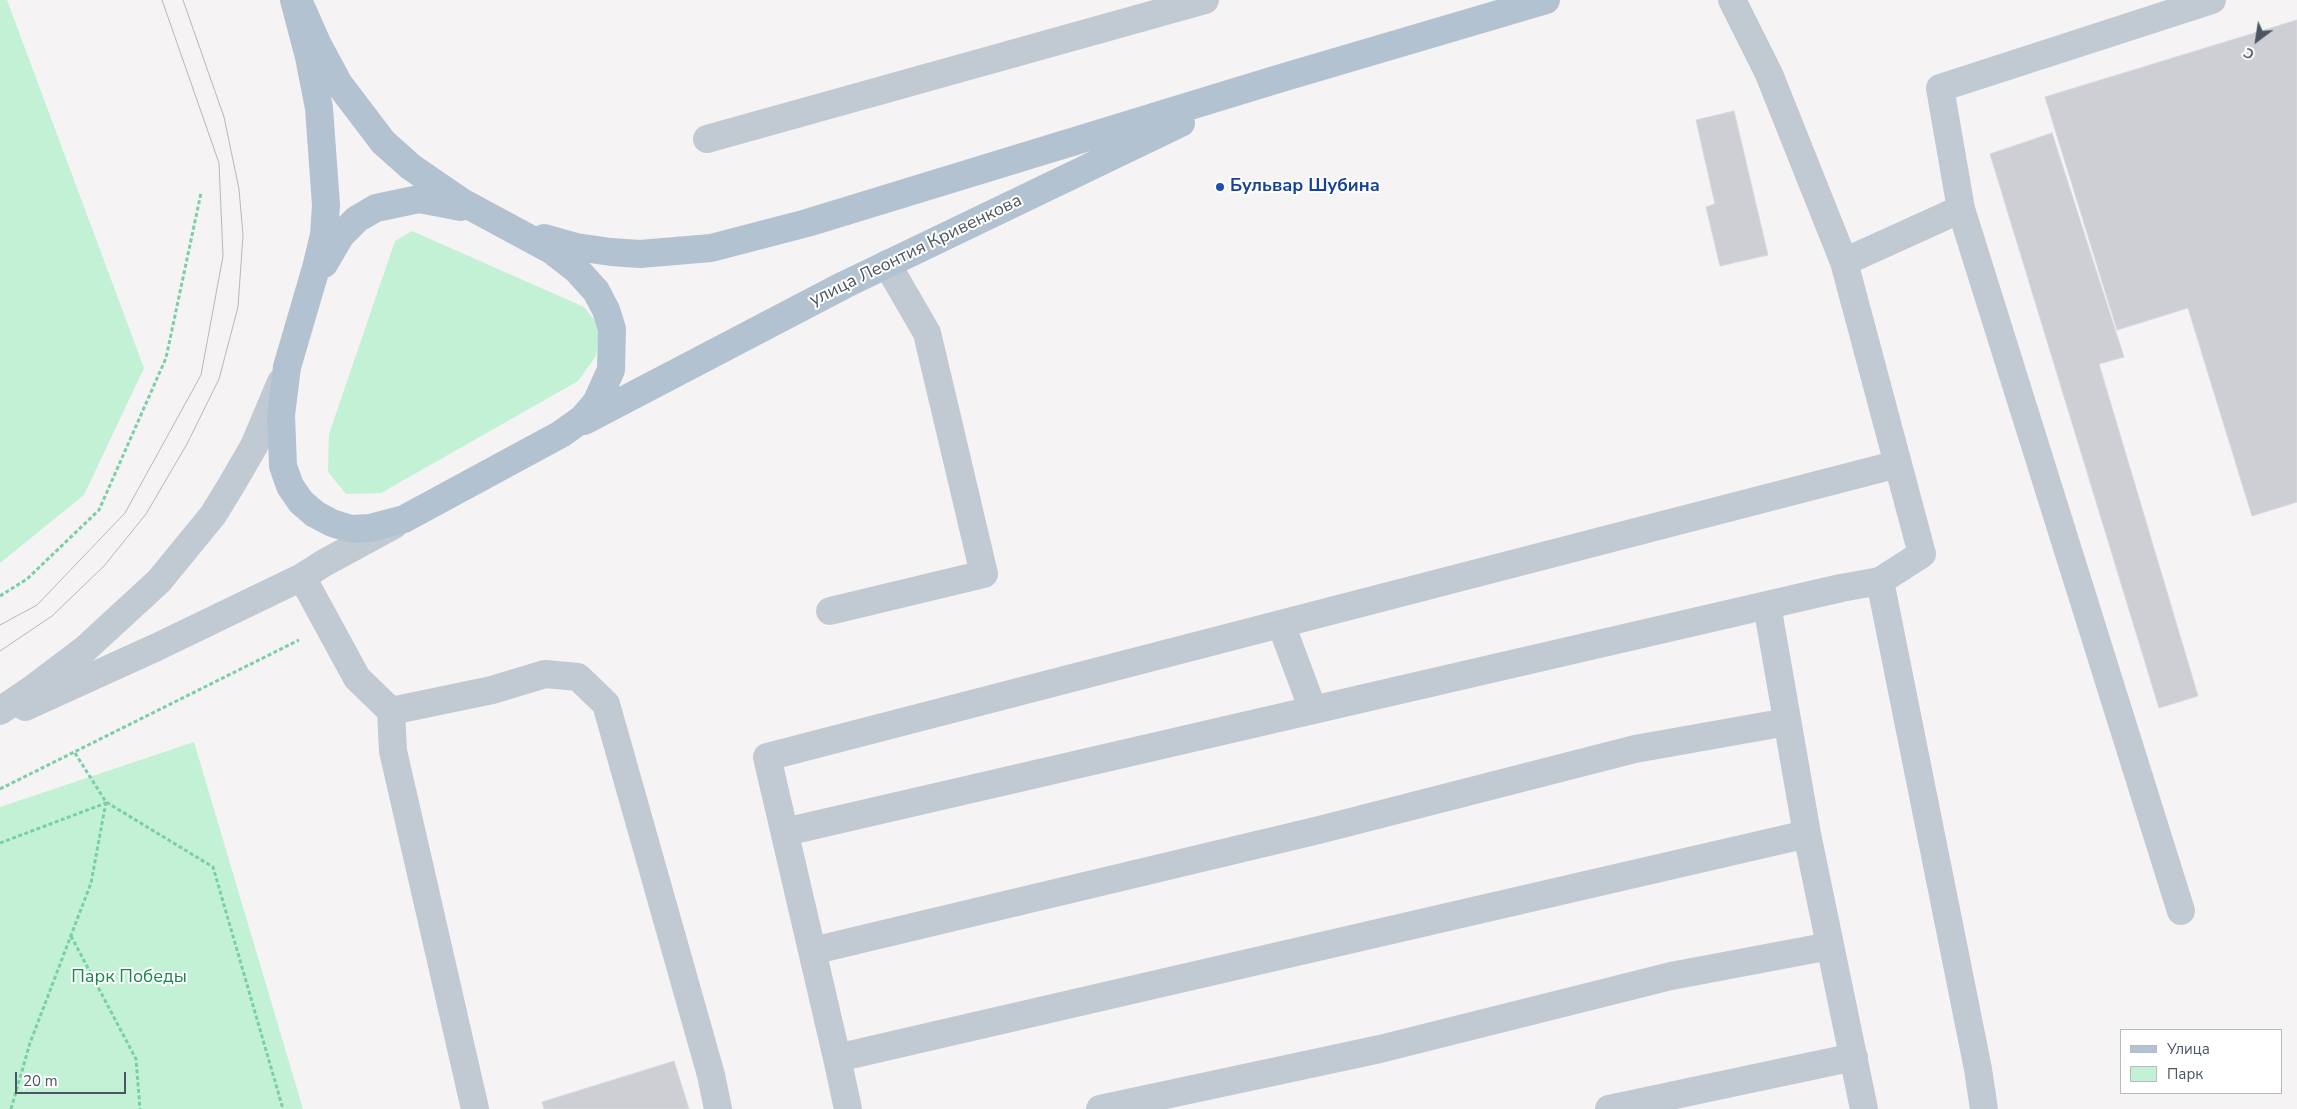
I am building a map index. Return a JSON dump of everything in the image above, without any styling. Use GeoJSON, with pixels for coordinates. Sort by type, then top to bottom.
{"type":"FeatureCollection","features":[{"type":"Feature","properties":{"kind":"main road"},"geometry":{"type":"LineString","coordinates":[[294,0],[309,57],[318,108],[326,205],[324,234],[306,306],[287,367],[281,414],[280,447],[283,466],[290,486],[301,502],[332,523],[351,529],[370,528],[404,519],[561,434],[582,419],[596,403],[605,387],[611,370],[612,329],[606,310],[596,291],[578,270],[551,250],[508,225],[462,202],[411,166],[383,142],[339,84],[316,43],[298,0]]}},
{"type":"Feature","properties":{"kind":"main road","name":"улица Леонтия Кривенкова"},"geometry":{"type":"LineString","coordinates":[[508,225],[576,247],[611,252],[640,254],[711,248],[807,223],[1278,79],[1546,0]]}},
{"type":"Feature","properties":{"kind":"main road","name":"улица Леонтия Кривенкова"},"geometry":{"type":"LineString","coordinates":[[561,434],[887,264],[1278,79]]}},
{"type":"Feature","properties":{"kind":"main road"},"geometry":{"type":"LineString","coordinates":[[306,306],[328,254],[341,235],[357,219],[376,208],[420,199],[451,204],[508,225]]}},
{"type":"Feature","properties":{"kind":"street"},"geometry":{"type":"LineString","coordinates":[[707,139],[1205,0]]}},
{"type":"Feature","properties":{"kind":"street"},"geometry":{"type":"LineString","coordinates":[[784,832],[1766,605],[1880,581],[1922,554],[1844,262],[1769,74],[1732,0]]}},
{"type":"Feature","properties":{"kind":"street"},"geometry":{"type":"LineString","coordinates":[[2181,910],[1961,208],[1940,88],[2212,0]]}},
{"type":"Feature","properties":{"kind":"street"},"geometry":{"type":"LineString","coordinates":[[1844,262],[1961,208]]}},
{"type":"Feature","properties":{"kind":"street"},"geometry":{"type":"LineString","coordinates":[[830,611],[984,574],[927,333],[887,264]]}},
{"type":"Feature","properties":{"kind":"street"},"geometry":{"type":"LineString","coordinates":[[0,711],[36,687],[84,650],[159,581],[182,554],[212,515],[254,446],[271,410],[287,367]]}},
{"type":"Feature","properties":{"kind":"street"},"geometry":{"type":"LineString","coordinates":[[848,1109],[767,757],[1898,464]]}},
{"type":"Feature","properties":{"kind":"street"},"geometry":{"type":"LineString","coordinates":[[0,717],[63,692],[302,577],[404,519]]}},
{"type":"Feature","properties":{"kind":"street"},"geometry":{"type":"LineString","coordinates":[[302,577],[357,678],[391,711],[393,751],[475,1109]]}},
{"type":"Feature","properties":{"kind":"street"},"geometry":{"type":"LineString","coordinates":[[1880,581],[1976,1059],[1984,1109]]}},
{"type":"Feature","properties":{"kind":"street"},"geometry":{"type":"LineString","coordinates":[[1766,605],[1807,834],[1864,1109]]}},
{"type":"Feature","properties":{"kind":"street"},"geometry":{"type":"LineString","coordinates":[[1281,624],[1312,710]]}},
{"type":"Feature","properties":{"kind":"street"},"geometry":{"type":"LineString","coordinates":[[391,711],[492,690],[545,674],[578,677],[606,704],[711,1075],[718,1109]]}},
{"type":"Feature","properties":{"kind":"street"},"geometry":{"type":"LineString","coordinates":[[812,951],[1310,832],[1634,749],[1787,722]]}},
{"type":"Feature","properties":{"kind":"street"},"geometry":{"type":"LineString","coordinates":[[836,1058],[1807,834]]}},
{"type":"Feature","properties":{"kind":"street"},"geometry":{"type":"LineString","coordinates":[[1100,1109],[1380,1049],[1671,976],[1830,946]]}},
{"type":"Feature","properties":{"kind":"street"},"geometry":{"type":"LineString","coordinates":[[1609,1109],[1854,1056]]}},
{"type":"Feature","properties":{"kind":"path"},"geometry":{"type":"LineString","coordinates":[[0,596],[27,579],[99,510],[166,358],[201,193]]}},
{"type":"Feature","properties":{"kind":"path"},"geometry":{"type":"LineString","coordinates":[[0,789],[329,626]]}},
{"type":"Feature","properties":{"kind":"path"},"geometry":{"type":"LineString","coordinates":[[75,753],[106,802],[213,867],[283,1109]]}},
{"type":"Feature","properties":{"kind":"path"},"geometry":{"type":"LineString","coordinates":[[0,843],[106,802]]}},
{"type":"Feature","properties":{"kind":"path"},"geometry":{"type":"LineString","coordinates":[[12,1109],[30,1042],[91,883],[106,802]]}},
{"type":"Feature","properties":{"kind":"path"},"geometry":{"type":"LineString","coordinates":[[71,936],[136,1059],[140,1109]]}},
{"type":"Feature","properties":{"kind":"green space"},"geometry":{"type":"Polygon","coordinates":[[[0,0],[7,0],[144,368],[84,495],[0,563],[0,0]]]}},
{"type":"Feature","properties":{"kind":"green space"},"geometry":{"type":"Polygon","coordinates":[[[412,231],[584,307],[600,327],[596,356],[578,381],[381,493],[346,494],[328,472],[329,434],[395,241],[412,231]]]}},
{"type":"Feature","properties":{"kind":"green space","name":"Парк Победы"},"geometry":{"type":"Polygon","coordinates":[[[194,742],[303,1109],[0,1109],[0,807],[194,742]]]}},
{"type":"Feature","properties":{"kind":"building"},"geometry":{"type":"Polygon","coordinates":[[[2297,20],[2297,502],[2252,516],[2188,308],[2117,330],[2045,97],[2297,20]]]}},
{"type":"Feature","properties":{"kind":"building"},"geometry":{"type":"Polygon","coordinates":[[[1734,111],[1768,255],[1720,266],[1706,207],[1715,204],[1696,120],[1734,111]]]}},
{"type":"Feature","properties":{"kind":"building"},"geometry":{"type":"Polygon","coordinates":[[[2052,133],[2124,357],[2099,364],[2198,696],[2159,708],[1990,154],[2052,133]]]}},
{"type":"Feature","properties":{"kind":"building"},"geometry":{"type":"Polygon","coordinates":[[[674,1061],[689,1109],[544,1109],[542,1102],[674,1061]]]}},
{"type":"Feature","properties":{"kind":"tram line"},"geometry":{"type":"LineString","coordinates":[[0,625],[37,605],[125,513],[201,375],[223,256],[219,163],[162,0]]}},
{"type":"Feature","properties":{"kind":"tram line"},"geometry":{"type":"LineString","coordinates":[[0,651],[52,616],[104,566],[146,514],[187,444],[219,379],[238,307],[243,235],[239,189],[224,117],[183,0]]}},
{"type":"Feature","properties":{"kind":"place","name":"Бульвар Шубина"},"geometry":{"type":"Point","coordinates":[1220,187]}}]}
